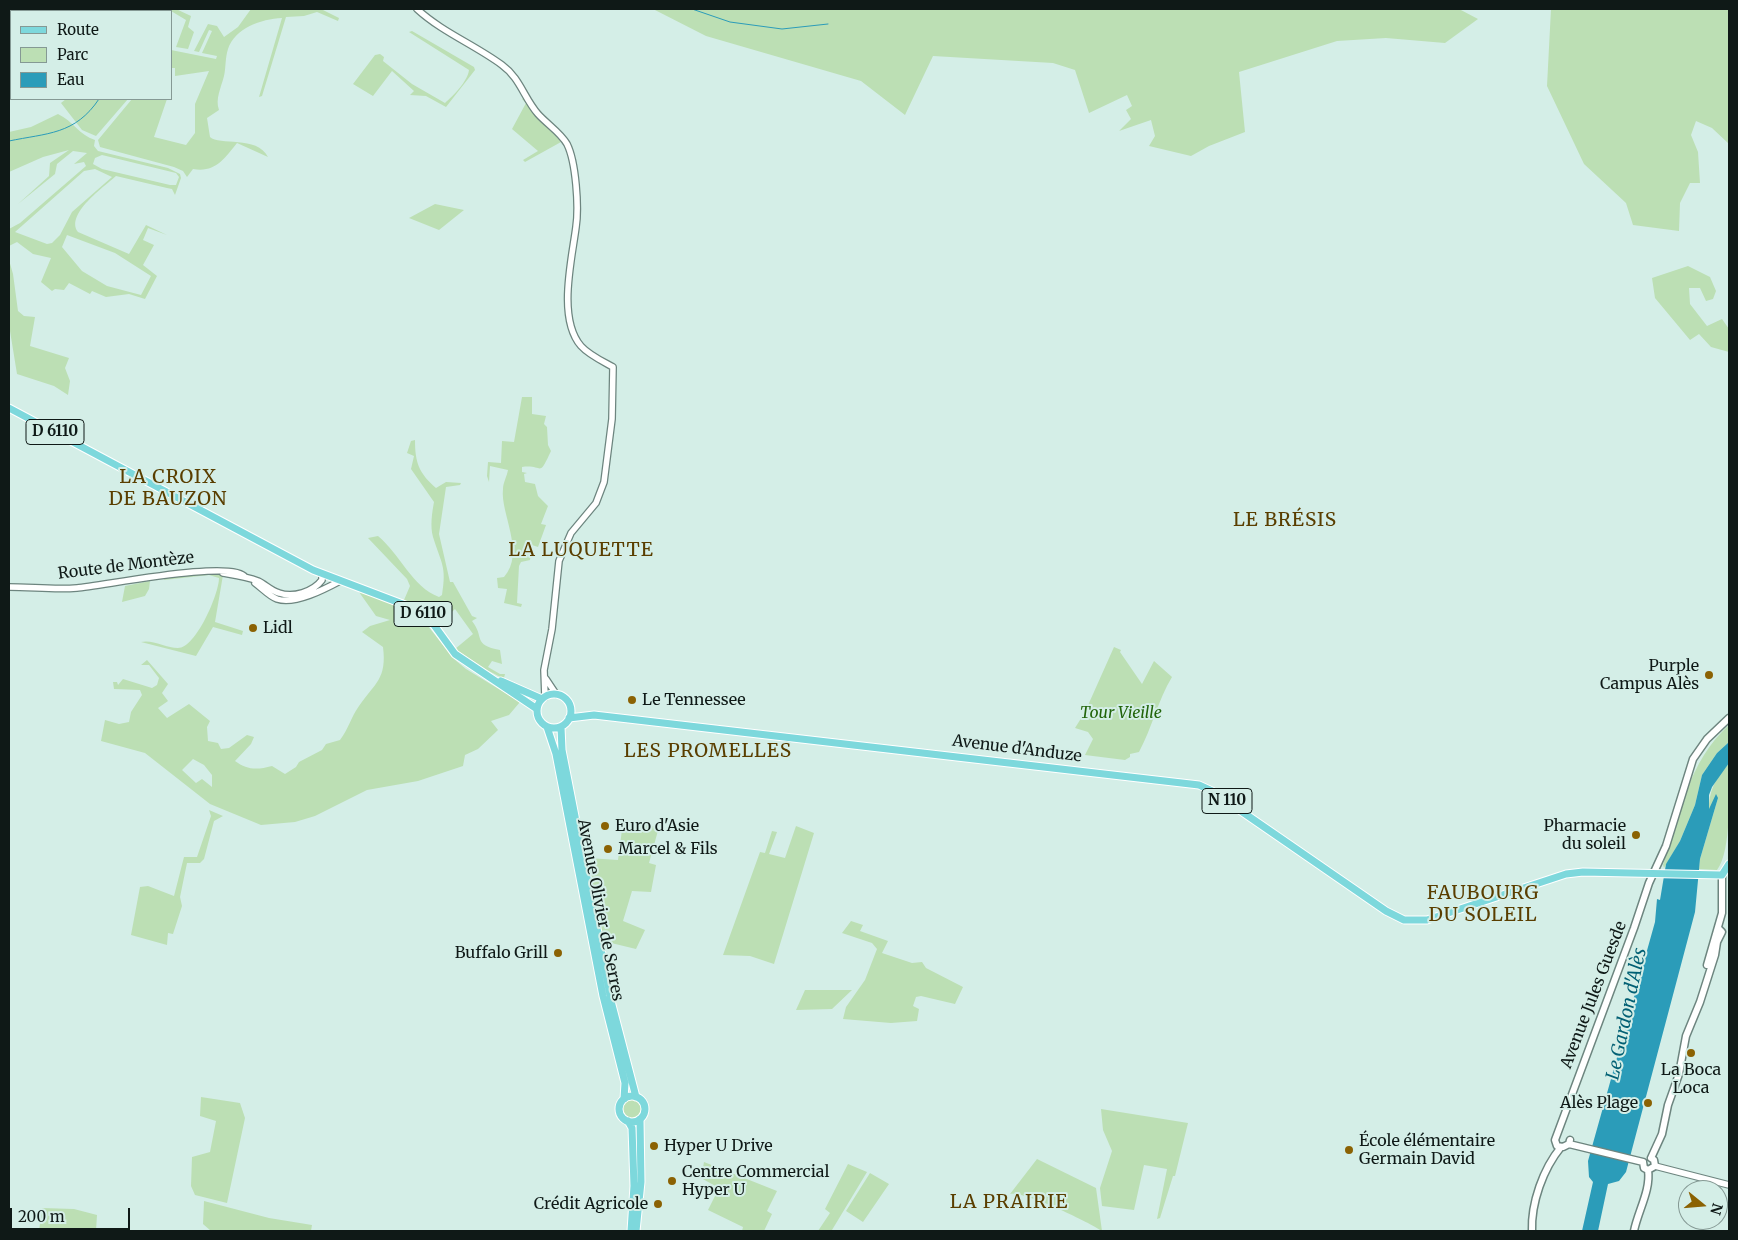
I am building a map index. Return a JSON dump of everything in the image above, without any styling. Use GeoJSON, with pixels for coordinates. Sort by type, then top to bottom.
{"type":"FeatureCollection","features":[{"type":"Feature","properties":{"kind":"main road","name":"D 6110"},"geometry":{"type":"LineString","coordinates":[[9,408],[322,574],[404,604],[422,614],[455,654],[537,709]]}},
{"type":"Feature","properties":{"kind":"main road","name":"D 6110"},"geometry":{"type":"LineString","coordinates":[[486,675],[543,698]]}},
{"type":"Feature","properties":{"kind":"main road"},"geometry":{"type":"LineString","coordinates":[[556,694],[565,698],[570,706],[570,718],[561,726],[548,727],[540,721],[537,709],[543,698],[556,694]]}},
{"type":"Feature","properties":{"kind":"main road","name":"Avenue d'Anduze"},"geometry":{"type":"LineString","coordinates":[[570,706],[594,715]]}},
{"type":"Feature","properties":{"kind":"main road","name":"Avenue d'Anduze"},"geometry":{"type":"LineString","coordinates":[[570,718],[594,715],[1199,785],[1220,796],[1398,918],[1412,922],[1427,920],[1566,874],[1583,872],[1653,873]]}},
{"type":"Feature","properties":{"kind":"main road","name":"Avenue Jules Guesde"},"geometry":{"type":"LineString","coordinates":[[1559,1146],[1555,1140],[1561,1131],[1653,873],[1666,846],[1693,759],[1707,739],[1729,718]]}},
{"type":"Feature","properties":{"kind":"main road","name":"Avenue Olivier de Serres"},"geometry":{"type":"LineString","coordinates":[[561,726],[562,750],[612,1005],[636,1097]]}},
{"type":"Feature","properties":{"kind":"main road","name":"Avenue Olivier de Serres"},"geometry":{"type":"LineString","coordinates":[[548,727],[556,754],[608,1018],[625,1083],[624,1099]]}},
{"type":"Feature","properties":{"kind":"main road"},"geometry":{"type":"LineString","coordinates":[[1653,873],[1720,875],[1729,866],[1729,856]]}},
{"type":"Feature","properties":{"kind":"main road"},"geometry":{"type":"LineString","coordinates":[[1532,1231],[1537,1194],[1559,1146],[1569,1142],[1643,1162],[1651,1158],[1662,1134],[1668,1104],[1679,1074],[1686,1036],[1694,1017],[1711,958],[1715,933],[1719,929],[1722,913],[1720,875]]}},
{"type":"Feature","properties":{"kind":"main road"},"geometry":{"type":"LineString","coordinates":[[631,1231],[634,1186],[632,1128],[628,1121],[622,1118],[619,1111],[624,1099],[636,1097],[644,1107],[640,1119],[641,1182],[636,1231]]}},
{"type":"Feature","properties":{"kind":"main road"},"geometry":{"type":"LineString","coordinates":[[628,1121],[640,1119]]}},
{"type":"Feature","properties":{"kind":"main road"},"geometry":{"type":"LineString","coordinates":[[1561,1131],[1569,1142]]}},
{"type":"Feature","properties":{"kind":"main road"},"geometry":{"type":"LineString","coordinates":[[1648,1170],[1655,1166],[1655,1162],[1651,1158]]}},
{"type":"Feature","properties":{"kind":"main road"},"geometry":{"type":"LineString","coordinates":[[1643,1162],[1643,1166],[1648,1170]]}},
{"type":"Feature","properties":{"kind":"main road"},"geometry":{"type":"LineString","coordinates":[[1634,1231],[1637,1216],[1648,1186],[1648,1170]]}},
{"type":"Feature","properties":{"kind":"street"},"geometry":{"type":"LineString","coordinates":[[416,9],[438,26],[502,65],[512,74],[534,109],[566,144],[573,173],[577,217],[568,276],[570,319],[581,346],[612,367],[612,419],[604,482],[596,504],[571,533],[559,561],[543,698]]}},
{"type":"Feature","properties":{"kind":"street","name":"Route de Montèze"},"geometry":{"type":"LineString","coordinates":[[9,587],[73,588],[216,571],[260,582],[278,593],[288,595],[314,588],[322,580],[322,574]]}},
{"type":"Feature","properties":{"kind":"street","name":"Route de Montèze"},"geometry":{"type":"LineString","coordinates":[[247,578],[273,597],[286,600],[313,594],[340,581]]}},
{"type":"Feature","properties":{"kind":"street"},"geometry":{"type":"LineString","coordinates":[[545,677],[556,694]]}},
{"type":"Feature","properties":{"kind":"street"},"geometry":{"type":"LineString","coordinates":[[1655,1166],[1729,1185]]}},
{"type":"Feature","properties":{"kind":"green space"},"geometry":{"type":"Polygon","coordinates":[[[176,9],[191,16],[188,27],[194,32],[188,49],[176,47],[186,20],[172,10],[154,10],[176,9]]]}},
{"type":"Feature","properties":{"kind":"green space"},"geometry":{"type":"Polygon","coordinates":[[[251,9],[321,9],[339,18],[338,21],[317,12],[304,16],[286,17],[262,96],[259,97],[282,18],[266,20],[250,26],[236,35],[231,42],[227,52],[225,73],[218,98],[219,110],[207,118],[210,137],[215,140],[247,143],[256,146],[263,150],[268,157],[237,143],[218,164],[207,169],[193,169],[187,177],[183,171],[174,167],[100,147],[98,140],[131,100],[167,100],[154,137],[186,145],[195,133],[195,104],[209,71],[175,76],[175,68],[172,68],[172,50],[216,59],[217,56],[202,53],[212,31],[209,30],[199,52],[194,51],[208,24],[217,26],[224,37],[238,27],[251,9]]]}},
{"type":"Feature","properties":{"kind":"green space"},"geometry":{"type":"Polygon","coordinates":[[[653,9],[1459,9],[1478,19],[1445,43],[1386,38],[1337,41],[1239,72],[1245,132],[1209,146],[1191,156],[1149,146],[1155,136],[1151,120],[1119,131],[1131,119],[1126,110],[1132,106],[1127,95],[1089,113],[1075,70],[1053,63],[933,56],[905,115],[861,81],[706,36],[653,9]]]}},
{"type":"Feature","properties":{"kind":"green space"},"geometry":{"type":"Polygon","coordinates":[[[1551,9],[1729,9],[1729,144],[1712,128],[1696,121],[1691,135],[1698,152],[1700,183],[1690,183],[1680,203],[1679,231],[1633,225],[1626,203],[1584,164],[1547,86],[1551,9]]]}},
{"type":"Feature","properties":{"kind":"green space"},"geometry":{"type":"Polygon","coordinates":[[[412,31],[474,67],[475,70],[446,107],[426,96],[410,95],[414,91],[392,71],[373,96],[353,84],[375,55],[380,54],[384,57],[383,61],[412,84],[445,103],[463,83],[469,70],[409,32],[412,31]]]}},
{"type":"Feature","properties":{"kind":"green space"},"geometry":{"type":"Polygon","coordinates":[[[526,97],[561,142],[525,162],[523,160],[538,151],[512,129],[526,103],[522,99],[526,97]]]}},
{"type":"Feature","properties":{"kind":"green space"},"geometry":{"type":"Polygon","coordinates":[[[65,100],[127,100],[96,136],[82,130],[61,103],[65,100]]]}},
{"type":"Feature","properties":{"kind":"green space"},"geometry":{"type":"Polygon","coordinates":[[[58,114],[89,138],[95,140],[94,146],[98,151],[168,168],[180,174],[181,178],[175,195],[172,189],[116,176],[88,201],[77,217],[75,225],[78,232],[129,254],[146,225],[167,235],[148,228],[143,240],[154,245],[143,265],[157,276],[145,299],[129,294],[106,297],[92,291],[90,294],[69,283],[64,290],[55,289],[52,291],[41,282],[51,258],[33,254],[17,242],[9,246],[9,229],[20,223],[86,166],[84,162],[74,164],[87,153],[73,151],[57,164],[55,174],[18,204],[49,176],[50,163],[69,150],[43,157],[9,172],[9,132],[31,127],[58,114]],[[102,155],[95,158],[93,164],[102,169],[170,185],[176,185],[179,177],[176,173],[102,155]],[[95,169],[84,171],[15,232],[47,244],[52,243],[60,235],[72,212],[112,177],[95,169]],[[67,235],[62,247],[82,271],[107,286],[141,295],[151,276],[115,253],[67,235]]]}},
{"type":"Feature","properties":{"kind":"green space"},"geometry":{"type":"Polygon","coordinates":[[[435,204],[464,210],[439,230],[409,218],[435,204]]]}},
{"type":"Feature","properties":{"kind":"green space"},"geometry":{"type":"Polygon","coordinates":[[[9,260],[13,274],[18,311],[24,316],[35,317],[30,346],[69,358],[65,368],[70,381],[68,395],[54,386],[17,374],[10,331],[9,333],[9,260]]]}},
{"type":"Feature","properties":{"kind":"green space"},"geometry":{"type":"Polygon","coordinates":[[[1688,266],[1710,277],[1716,291],[1713,299],[1706,301],[1700,288],[1689,288],[1690,304],[1707,326],[1722,319],[1729,329],[1729,352],[1711,347],[1699,334],[1690,340],[1655,298],[1652,278],[1688,266]]]}},
{"type":"Feature","properties":{"kind":"green space"},"geometry":{"type":"Polygon","coordinates":[[[522,397],[532,397],[532,414],[546,416],[544,424],[547,427],[548,445],[551,451],[542,468],[522,467],[522,472],[527,473],[524,474],[525,482],[535,484],[538,496],[548,506],[541,524],[546,525],[538,547],[532,545],[530,560],[521,562],[519,566],[517,603],[522,604],[521,607],[504,603],[507,589],[498,588],[497,578],[504,577],[510,567],[513,556],[511,533],[503,499],[503,487],[508,470],[490,466],[489,482],[487,476],[488,462],[501,463],[502,441],[514,442],[522,397]]]}},
{"type":"Feature","properties":{"kind":"green space"},"geometry":{"type":"Polygon","coordinates":[[[415,440],[419,467],[436,488],[446,482],[461,483],[460,485],[446,487],[439,534],[450,582],[453,582],[472,616],[477,618],[472,621],[482,643],[500,650],[502,664],[492,661],[488,667],[500,674],[505,674],[504,678],[527,691],[487,670],[455,649],[473,634],[455,609],[439,624],[420,608],[404,600],[410,586],[407,579],[368,538],[378,536],[386,543],[421,586],[439,597],[442,595],[444,577],[432,528],[434,502],[411,469],[414,456],[407,453],[411,441],[415,440]]]}},
{"type":"Feature","properties":{"kind":"green space"},"geometry":{"type":"Polygon","coordinates":[[[215,573],[223,575],[215,622],[243,631],[242,635],[213,627],[196,656],[141,642],[145,641],[178,648],[185,646],[199,630],[211,607],[219,578],[209,575],[164,580],[165,578],[215,573]]]}},
{"type":"Feature","properties":{"kind":"green space"},"geometry":{"type":"Polygon","coordinates":[[[150,581],[149,589],[145,596],[122,602],[125,586],[150,581]]]}},
{"type":"Feature","properties":{"kind":"green space"},"geometry":{"type":"Polygon","coordinates":[[[359,592],[406,608],[420,616],[454,659],[466,669],[520,702],[509,715],[491,721],[498,730],[478,749],[465,755],[463,766],[418,781],[367,790],[315,816],[295,822],[261,825],[210,804],[145,753],[101,741],[105,720],[119,724],[129,722],[131,712],[142,695],[140,690],[114,689],[113,682],[117,682],[118,685],[123,679],[152,688],[157,685],[159,678],[149,665],[141,665],[147,660],[168,684],[162,693],[168,701],[158,708],[167,718],[189,704],[210,721],[207,727],[208,741],[218,743],[221,749],[229,748],[247,735],[254,737],[251,744],[235,761],[252,768],[272,766],[285,774],[296,767],[299,762],[322,750],[326,744],[340,740],[356,710],[378,680],[383,666],[383,647],[362,632],[370,626],[390,620],[376,616],[359,592]],[[193,759],[182,770],[196,783],[202,779],[212,787],[212,775],[204,765],[193,759]]]}},
{"type":"Feature","properties":{"kind":"green space","name":"Tour Vieille"},"geometry":{"type":"Polygon","coordinates":[[[1114,647],[1121,650],[1120,652],[1142,684],[1154,661],[1172,677],[1139,752],[1130,754],[1130,757],[1125,760],[1085,755],[1093,739],[1088,732],[1075,728],[1085,712],[1114,647]]]}},
{"type":"Feature","properties":{"kind":"green space"},"geometry":{"type":"Polygon","coordinates":[[[1729,725],[1729,742],[1717,753],[1702,775],[1695,805],[1680,841],[1664,868],[1663,865],[1680,808],[1695,772],[1715,739],[1729,725]]]}},
{"type":"Feature","properties":{"kind":"green space"},"geometry":{"type":"Polygon","coordinates":[[[1729,763],[1729,819],[1722,861],[1717,870],[1699,869],[1700,859],[1718,798],[1709,811],[1711,791],[1720,774],[1729,763]]]}},
{"type":"Feature","properties":{"kind":"green space"},"geometry":{"type":"Polygon","coordinates":[[[209,810],[223,816],[214,821],[204,859],[200,863],[187,863],[180,897],[182,906],[173,934],[168,933],[167,945],[131,935],[140,887],[148,886],[174,896],[184,857],[197,857],[211,816],[209,810]]]}},
{"type":"Feature","properties":{"kind":"green space"},"geometry":{"type":"Polygon","coordinates":[[[623,822],[659,827],[649,863],[656,865],[651,892],[632,891],[623,921],[645,930],[636,949],[603,941],[588,858],[618,860],[623,822]]]}},
{"type":"Feature","properties":{"kind":"green space"},"geometry":{"type":"Polygon","coordinates":[[[796,826],[814,833],[774,964],[750,956],[723,955],[760,852],[765,853],[772,831],[777,832],[769,854],[785,858],[796,826]]]}},
{"type":"Feature","properties":{"kind":"green space"},"geometry":{"type":"Polygon","coordinates":[[[851,921],[863,925],[860,931],[888,941],[882,953],[912,963],[922,962],[926,968],[963,987],[955,1004],[921,996],[916,997],[913,1006],[919,1009],[917,1021],[891,1023],[843,1019],[846,1007],[865,980],[877,949],[872,943],[842,933],[851,921]]]}},
{"type":"Feature","properties":{"kind":"green space"},"geometry":{"type":"Polygon","coordinates":[[[805,990],[852,990],[832,1009],[796,1010],[805,990]]]}},
{"type":"Feature","properties":{"kind":"green space"},"geometry":{"type":"Polygon","coordinates":[[[201,1097],[240,1103],[245,1118],[227,1203],[195,1195],[191,1186],[192,1157],[210,1152],[216,1121],[200,1116],[201,1097]]]}},
{"type":"Feature","properties":{"kind":"green space"},"geometry":{"type":"Polygon","coordinates":[[[631,1099],[638,1102],[641,1109],[638,1116],[631,1119],[624,1116],[621,1109],[624,1102],[631,1099]]]}},
{"type":"Feature","properties":{"kind":"green space"},"geometry":{"type":"Polygon","coordinates":[[[1101,1109],[1188,1123],[1175,1176],[1173,1176],[1160,1218],[1157,1219],[1167,1169],[1144,1165],[1134,1210],[1102,1206],[1100,1188],[1112,1151],[1103,1130],[1101,1109]]]}},
{"type":"Feature","properties":{"kind":"green space"},"geometry":{"type":"Polygon","coordinates":[[[1037,1159],[1096,1188],[1102,1231],[1071,1214],[1028,1197],[1010,1194],[1037,1159]]]}},
{"type":"Feature","properties":{"kind":"green space"},"geometry":{"type":"Polygon","coordinates":[[[704,1162],[777,1191],[767,1211],[772,1214],[764,1231],[742,1231],[743,1227],[708,1210],[719,1188],[701,1178],[704,1162]]]}},
{"type":"Feature","properties":{"kind":"green space"},"geometry":{"type":"Polygon","coordinates":[[[848,1164],[867,1172],[832,1230],[834,1231],[818,1231],[830,1213],[825,1209],[848,1164]]]}},
{"type":"Feature","properties":{"kind":"green space"},"geometry":{"type":"Polygon","coordinates":[[[870,1173],[889,1184],[863,1222],[846,1211],[870,1173]]]}},
{"type":"Feature","properties":{"kind":"green space"},"geometry":{"type":"Polygon","coordinates":[[[204,1201],[269,1218],[312,1225],[311,1231],[211,1231],[203,1224],[204,1201]]]}},
{"type":"Feature","properties":{"kind":"green space"},"geometry":{"type":"Polygon","coordinates":[[[42,1208],[74,1209],[97,1215],[96,1231],[39,1231],[42,1208]]]}},
{"type":"Feature","properties":{"kind":"water"},"geometry":{"type":"Polygon","coordinates":[[[1729,742],[1729,763],[1712,787],[1709,795],[1709,809],[1716,794],[1718,798],[1700,859],[1695,912],[1626,1172],[1619,1181],[1608,1184],[1598,1231],[1582,1231],[1593,1182],[1589,1177],[1588,1161],[1655,922],[1657,899],[1660,900],[1666,864],[1680,841],[1695,805],[1702,775],[1717,753],[1729,742]]]}},
{"type":"Feature","properties":{"kind":"waterway"},"geometry":{"type":"LineString","coordinates":[[692,9],[730,22],[782,29],[828,24]]}},
{"type":"Feature","properties":{"kind":"waterway"},"geometry":{"type":"LineString","coordinates":[[9,141],[48,134],[70,126],[90,111],[98,100]]}},
{"type":"Feature","properties":{"kind":"place","name":"Lidl"},"geometry":{"type":"Point","coordinates":[253,628]}},
{"type":"Feature","properties":{"kind":"place","name":"Purple Campus Alès"},"geometry":{"type":"Point","coordinates":[1709,675]}},
{"type":"Feature","properties":{"kind":"place","name":"Le Tennessee"},"geometry":{"type":"Point","coordinates":[632,700]}},
{"type":"Feature","properties":{"kind":"place","name":"Euro d'Asie"},"geometry":{"type":"Point","coordinates":[605,826]}},
{"type":"Feature","properties":{"kind":"place","name":"Pharmacie du soleil"},"geometry":{"type":"Point","coordinates":[1636,835]}},
{"type":"Feature","properties":{"kind":"place","name":"Marcel & Fils"},"geometry":{"type":"Point","coordinates":[608,849]}},
{"type":"Feature","properties":{"kind":"place","name":"Buffalo Grill"},"geometry":{"type":"Point","coordinates":[558,953]}},
{"type":"Feature","properties":{"kind":"place","name":"La Boca Loca"},"geometry":{"type":"Point","coordinates":[1691,1053]}},
{"type":"Feature","properties":{"kind":"place","name":"Alès Plage"},"geometry":{"type":"Point","coordinates":[1648,1103]}},
{"type":"Feature","properties":{"kind":"place","name":"Hyper U Drive"},"geometry":{"type":"Point","coordinates":[654,1146]}},
{"type":"Feature","properties":{"kind":"place","name":"École élémentaire Germain David"},"geometry":{"type":"Point","coordinates":[1349,1150]}},
{"type":"Feature","properties":{"kind":"place","name":"Centre Commercial Hyper U"},"geometry":{"type":"Point","coordinates":[672,1181]}},
{"type":"Feature","properties":{"kind":"place","name":"Crédit Agricole"},"geometry":{"type":"Point","coordinates":[658,1204]}},
{"type":"Feature","properties":{"kind":"district","name":"LA CROIX DE BAUZON"},"geometry":{"type":"Point","coordinates":[168,489]}},
{"type":"Feature","properties":{"kind":"district","name":"LE BRÉSIS"},"geometry":{"type":"Point","coordinates":[1285,521]}},
{"type":"Feature","properties":{"kind":"district","name":"LA LUQUETTE"},"geometry":{"type":"Point","coordinates":[581,551]}},
{"type":"Feature","properties":{"kind":"district","name":"LES PROMELLES"},"geometry":{"type":"Point","coordinates":[708,752]}},
{"type":"Feature","properties":{"kind":"district","name":"FAUBOURG DU SOLEIL"},"geometry":{"type":"Point","coordinates":[1483,905]}},
{"type":"Feature","properties":{"kind":"district","name":"LA PRAIRIE"},"geometry":{"type":"Point","coordinates":[1009,1203]}},
{"type":"Feature","properties":{"kind":"water label","name":"Le Gardon d'Alès"},"geometry":{"type":"Point","coordinates":[1627,1014]}}]}
